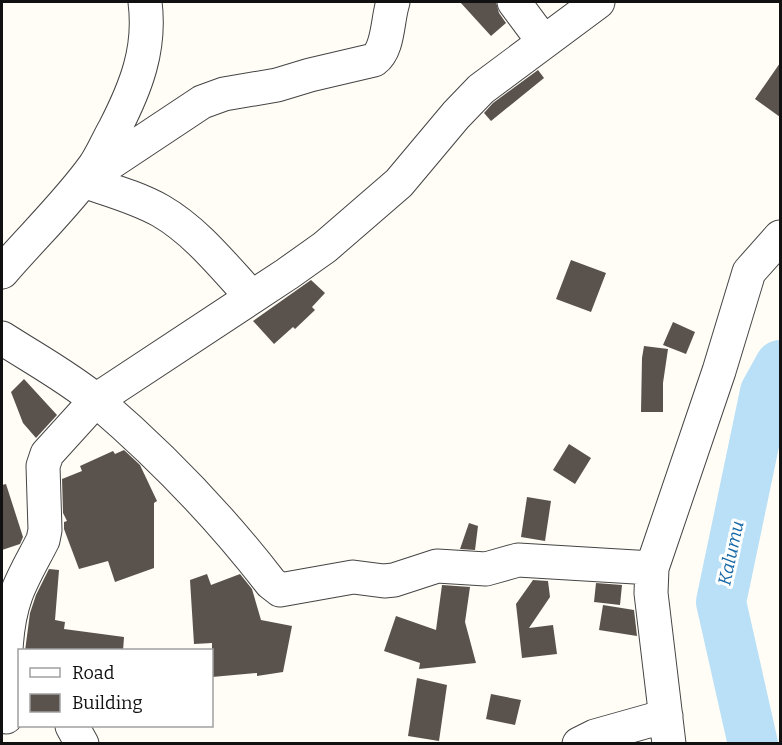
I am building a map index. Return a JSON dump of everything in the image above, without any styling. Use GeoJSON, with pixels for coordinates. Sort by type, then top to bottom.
{"type":"FeatureCollection","features":[{"type":"Feature","properties":{"kind":"street"},"geometry":{"type":"LineString","coordinates":[[2,272],[83,181],[105,147],[131,96],[140,71],[147,27],[145,2]]}},
{"type":"Feature","properties":{"kind":"street"},"geometry":{"type":"LineString","coordinates":[[83,181],[213,96],[277,85],[374,60],[381,55],[384,46],[388,15],[393,2]]}},
{"type":"Feature","properties":{"kind":"street"},"geometry":{"type":"LineString","coordinates":[[514,2],[543,41]]}},
{"type":"Feature","properties":{"kind":"street"},"geometry":{"type":"LineString","coordinates":[[9,717],[5,650],[16,596],[43,540],[45,530],[43,466],[46,454],[96,400],[325,247],[399,183],[481,89],[598,2]]}},
{"type":"Feature","properties":{"kind":"street"},"geometry":{"type":"LineString","coordinates":[[83,181],[132,198],[162,212],[202,243],[252,297]]}},
{"type":"Feature","properties":{"kind":"street"},"geometry":{"type":"LineString","coordinates":[[579,744],[595,736],[668,730],[651,593],[652,568],[719,371],[749,272],[780,237]]}},
{"type":"Feature","properties":{"kind":"street"},"geometry":{"type":"LineString","coordinates":[[2,338],[96,400],[211,511],[271,583],[280,590],[354,577],[394,580],[437,566],[486,569],[518,560],[652,568]]}},
{"type":"Feature","properties":{"kind":"street"},"geometry":{"type":"LineString","coordinates":[[73,727],[82,744]]}},
{"type":"Feature","properties":{"kind":"building"},"geometry":{"type":"Polygon","coordinates":[[[460,2],[496,2],[499,13],[506,23],[491,36],[460,2]]]}},
{"type":"Feature","properties":{"kind":"building"},"geometry":{"type":"Polygon","coordinates":[[[780,63],[780,117],[755,99],[780,63]]]}},
{"type":"Feature","properties":{"kind":"building"},"geometry":{"type":"Polygon","coordinates":[[[538,70],[544,78],[491,121],[484,113],[493,103],[538,70]]]}},
{"type":"Feature","properties":{"kind":"building"},"geometry":{"type":"Polygon","coordinates":[[[571,260],[606,273],[591,312],[556,299],[571,260]]]}},
{"type":"Feature","properties":{"kind":"building"},"geometry":{"type":"Polygon","coordinates":[[[311,280],[325,293],[312,307],[315,310],[295,329],[293,327],[274,344],[253,321],[311,280]]]}},
{"type":"Feature","properties":{"kind":"building"},"geometry":{"type":"Polygon","coordinates":[[[673,322],[695,332],[686,354],[663,345],[673,322]]]}},
{"type":"Feature","properties":{"kind":"building"},"geometry":{"type":"Polygon","coordinates":[[[644,346],[668,349],[663,383],[663,412],[641,412],[644,346]]]}},
{"type":"Feature","properties":{"kind":"building"},"geometry":{"type":"Polygon","coordinates":[[[24,379],[57,415],[36,438],[23,423],[11,392],[24,379]]]}},
{"type":"Feature","properties":{"kind":"building"},"geometry":{"type":"Polygon","coordinates":[[[569,444],[591,458],[575,484],[553,470],[569,444]]]}},
{"type":"Feature","properties":{"kind":"building"},"geometry":{"type":"Polygon","coordinates":[[[124,450],[140,465],[157,501],[154,503],[154,568],[115,582],[108,561],[79,569],[64,529],[64,522],[67,521],[63,513],[62,479],[82,471],[80,466],[113,451],[115,454],[124,450]]]}},
{"type":"Feature","properties":{"kind":"building"},"geometry":{"type":"Polygon","coordinates":[[[6,484],[23,537],[20,544],[2,550],[2,485],[6,484]]]}},
{"type":"Feature","properties":{"kind":"building"},"geometry":{"type":"Polygon","coordinates":[[[527,497],[551,501],[545,541],[521,537],[527,497]]]}},
{"type":"Feature","properties":{"kind":"building"},"geometry":{"type":"Polygon","coordinates":[[[469,523],[478,526],[475,550],[460,549],[469,523]]]}},
{"type":"Feature","properties":{"kind":"building"},"geometry":{"type":"Polygon","coordinates":[[[49,569],[59,570],[55,620],[65,622],[64,629],[124,637],[123,649],[25,649],[30,613],[49,569]]]}},
{"type":"Feature","properties":{"kind":"building"},"geometry":{"type":"Polygon","coordinates":[[[207,574],[211,585],[240,574],[252,589],[261,620],[292,626],[283,672],[257,676],[257,673],[213,677],[212,643],[194,644],[190,580],[207,574]]]}},
{"type":"Feature","properties":{"kind":"building"},"geometry":{"type":"Polygon","coordinates":[[[533,580],[548,581],[550,597],[529,628],[553,625],[557,654],[522,658],[516,604],[533,580]]]}},
{"type":"Feature","properties":{"kind":"building"},"geometry":{"type":"Polygon","coordinates":[[[596,583],[622,585],[620,605],[594,602],[596,583]]]}},
{"type":"Feature","properties":{"kind":"building"},"geometry":{"type":"Polygon","coordinates":[[[442,585],[470,587],[465,622],[476,663],[419,669],[420,663],[384,651],[396,616],[436,630],[442,585]]]}},
{"type":"Feature","properties":{"kind":"building"},"geometry":{"type":"Polygon","coordinates":[[[603,605],[634,610],[637,636],[599,630],[603,605]]]}},
{"type":"Feature","properties":{"kind":"building"},"geometry":{"type":"Polygon","coordinates":[[[417,678],[447,685],[439,741],[408,736],[417,678]]]}},
{"type":"Feature","properties":{"kind":"building"},"geometry":{"type":"Polygon","coordinates":[[[491,694],[521,700],[515,725],[486,719],[491,694]]]}},
{"type":"Feature","properties":{"kind":"waterway","name":"Kalumu"},"geometry":{"type":"LineString","coordinates":[[753,744],[721,602],[765,392],[780,365]]}}]}
